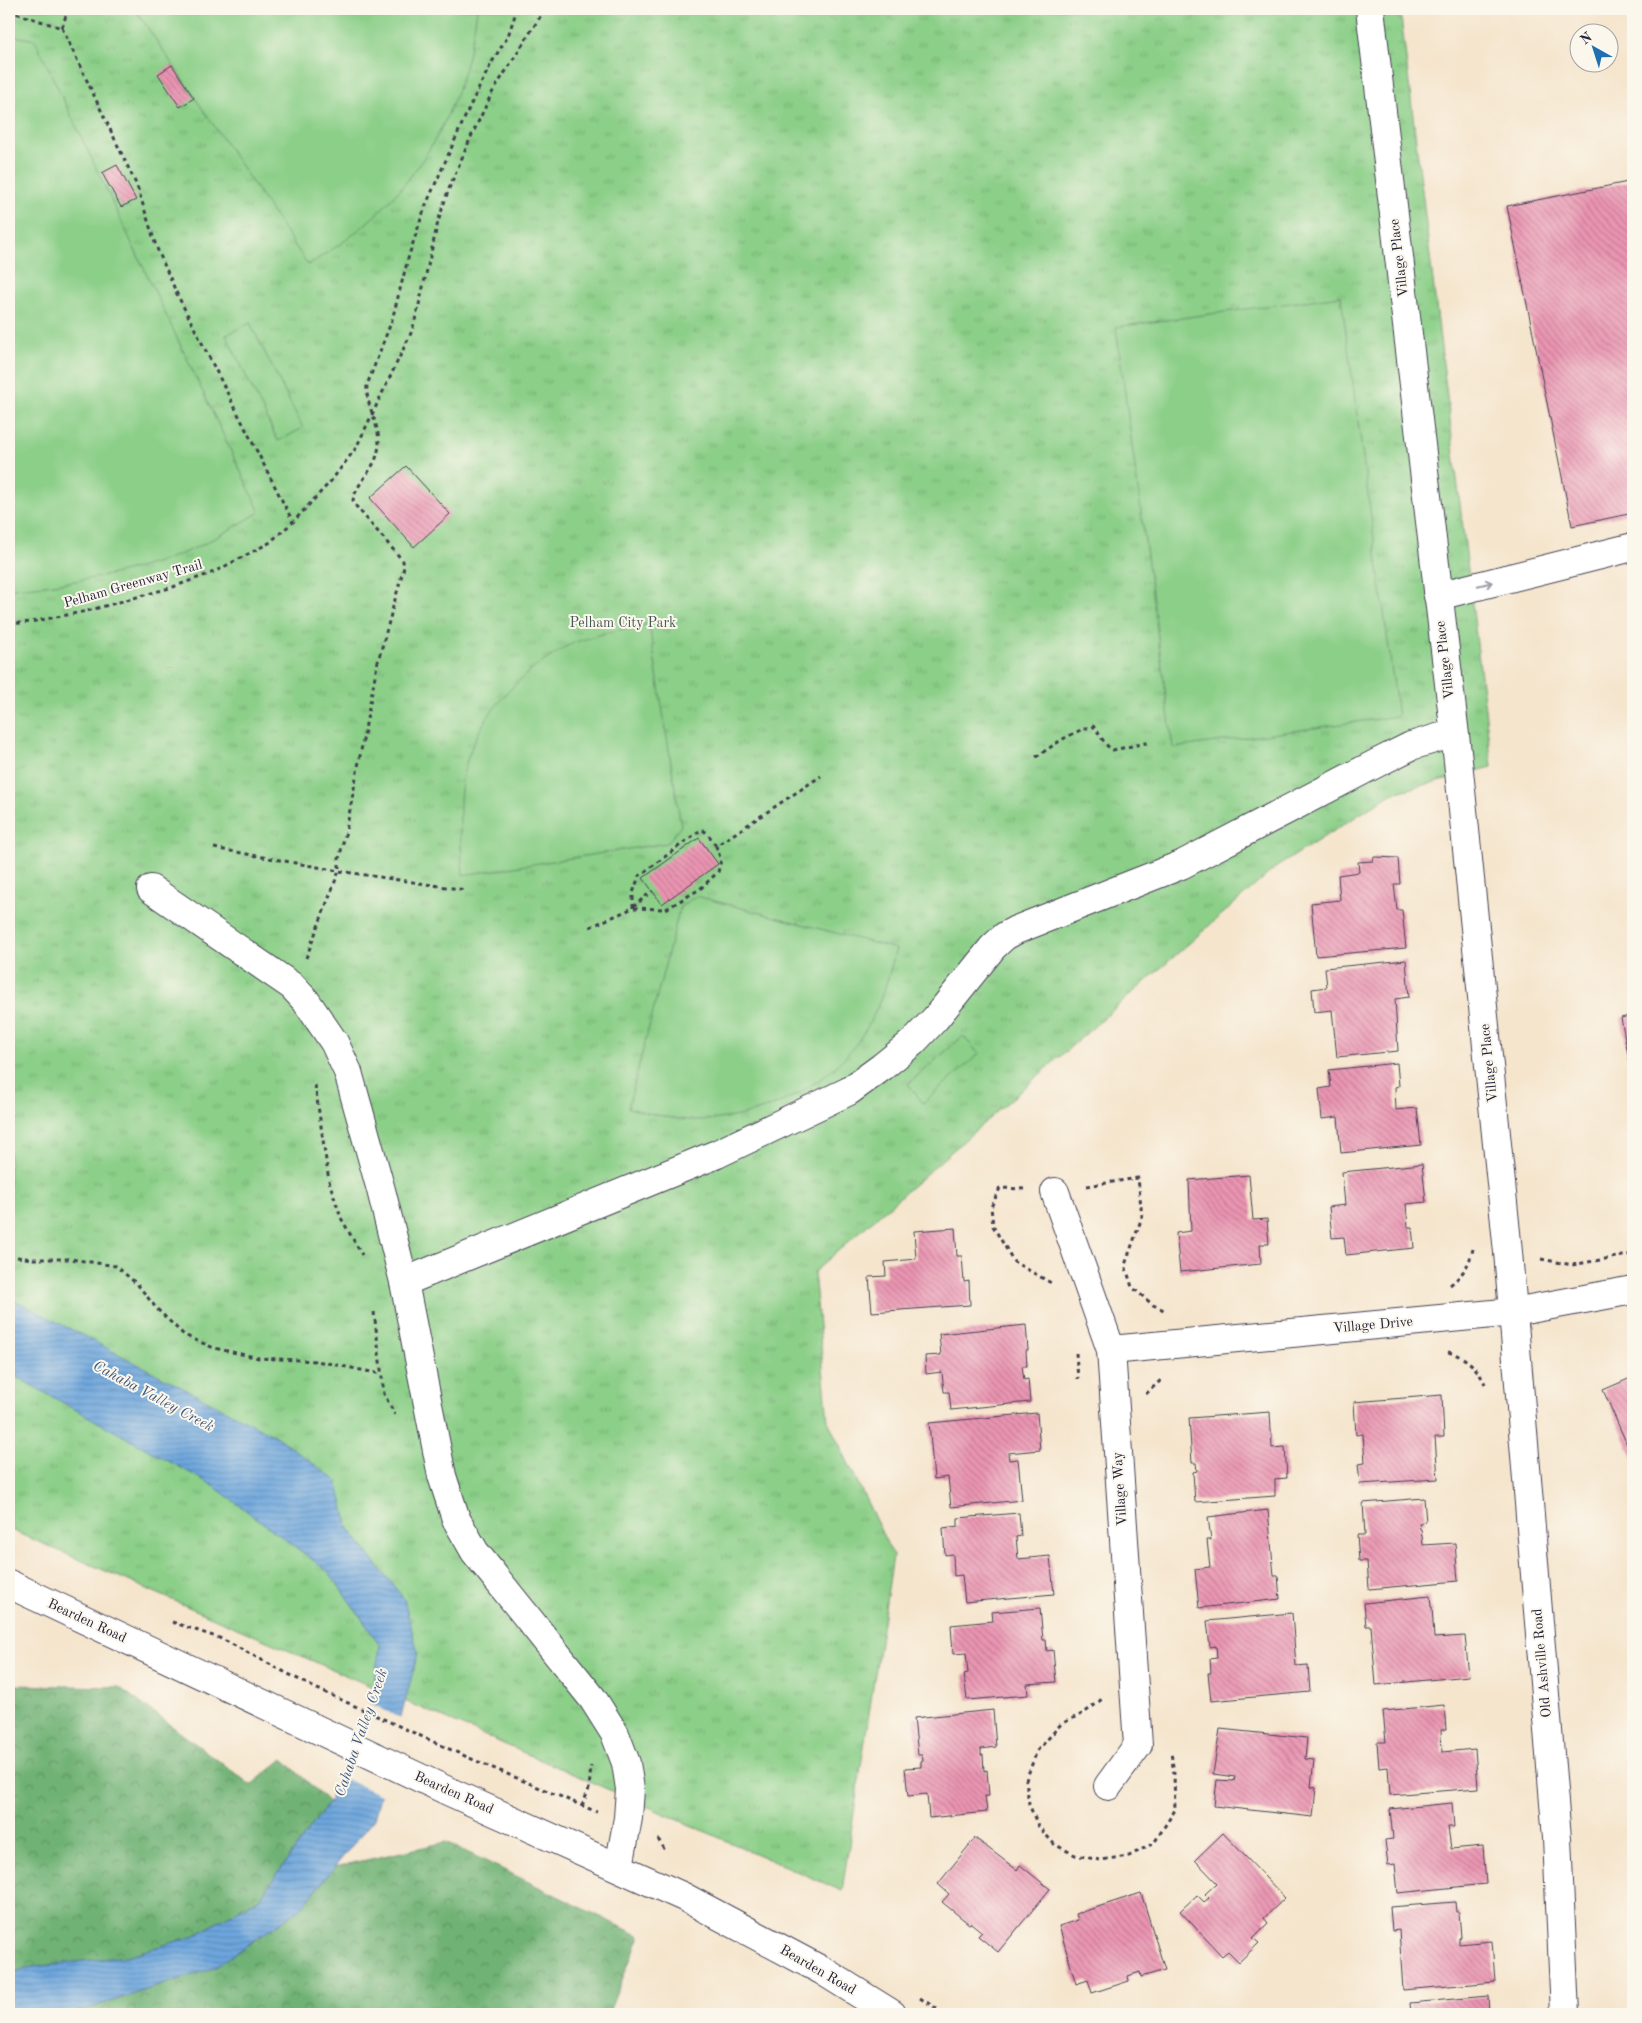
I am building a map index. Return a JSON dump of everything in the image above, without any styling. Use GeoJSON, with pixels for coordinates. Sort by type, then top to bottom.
{"type":"FeatureCollection","features":[{"type":"Feature","properties":{"kind":"street","name":"Village Place"},"geometry":{"type":"LineString","coordinates":[[1370,9],[1458,761],[1514,1312]]}},
{"type":"Feature","properties":{"kind":"street"},"geometry":{"type":"LineString","coordinates":[[1438,596],[1633,547]]}},
{"type":"Feature","properties":{"kind":"street"},"geometry":{"type":"LineString","coordinates":[[404,1282],[716,1154],[849,1091],[913,1042],[935,1019],[993,947],[1005,936],[1016,930],[1181,866],[1411,746],[1454,733]]}},
{"type":"Feature","properties":{"kind":"street"},"geometry":{"type":"LineString","coordinates":[[151,889],[292,986],[306,1001],[334,1042],[348,1072],[381,1190],[404,1282],[442,1476],[456,1519],[475,1552],[593,1699],[615,1734],[626,1762],[630,1789],[628,1818],[619,1866]]}},
{"type":"Feature","properties":{"kind":"street","name":"Village Way"},"geometry":{"type":"LineString","coordinates":[[1055,1192],[1111,1350],[1138,1745],[1108,1786]]}},
{"type":"Feature","properties":{"kind":"street","name":"Village Drive"},"geometry":{"type":"LineString","coordinates":[[1111,1350],[1514,1312],[1633,1290]]}},
{"type":"Feature","properties":{"kind":"street","name":"Old Ashville Road"},"geometry":{"type":"LineString","coordinates":[[1514,1312],[1557,1838],[1565,2014]]}},
{"type":"Feature","properties":{"kind":"street","name":"Bearden Road"},"geometry":{"type":"LineString","coordinates":[[9,1584],[450,1792],[619,1866],[684,1897],[823,1971],[892,2014]]}},
{"type":"Feature","properties":{"kind":"path"},"geometry":{"type":"LineString","coordinates":[[68,9],[62,28],[137,186],[156,246],[177,294],[293,522]]}},
{"type":"Feature","properties":{"kind":"path"},"geometry":{"type":"LineString","coordinates":[[373,414],[367,385],[392,320],[409,255],[425,206],[470,106],[492,62],[508,36],[517,9]]}},
{"type":"Feature","properties":{"kind":"path","name":"Pelham Greenway Trail"},"geometry":{"type":"LineString","coordinates":[[9,624],[31,622],[87,611],[173,587],[214,572],[269,543],[293,522],[331,481],[356,448],[412,331],[438,222],[452,182],[492,93],[545,9]]}},
{"type":"Feature","properties":{"kind":"path"},"geometry":{"type":"LineString","coordinates":[[9,11],[62,28]]}},
{"type":"Feature","properties":{"kind":"path"},"geometry":{"type":"LineString","coordinates":[[1036,757],[1064,737],[1093,726],[1101,734],[1108,748],[1113,750],[1151,742]]}},
{"type":"Feature","properties":{"kind":"path"},"geometry":{"type":"LineString","coordinates":[[716,846],[821,776]]}},
{"type":"Feature","properties":{"kind":"path"},"geometry":{"type":"LineString","coordinates":[[702,830],[708,834],[716,846],[721,860],[718,872],[700,889],[666,909],[633,908],[633,893],[639,876],[698,832],[702,830]]}},
{"type":"Feature","properties":{"kind":"path"},"geometry":{"type":"LineString","coordinates":[[214,848],[339,871],[466,890]]}},
{"type":"Feature","properties":{"kind":"path"},"geometry":{"type":"LineString","coordinates":[[590,927],[633,908],[652,891]]}},
{"type":"Feature","properties":{"kind":"path"},"geometry":{"type":"LineString","coordinates":[[1057,1286],[1014,1262],[993,1226],[991,1207],[1000,1188],[1055,1192],[1138,1178],[1142,1217],[1126,1265],[1132,1287],[1152,1305],[1169,1313]]}},
{"type":"Feature","properties":{"kind":"path"},"geometry":{"type":"LineString","coordinates":[[1448,1286],[1461,1277],[1470,1261],[1474,1245],[1572,1265],[1633,1254]]}},
{"type":"Feature","properties":{"kind":"path"},"geometry":{"type":"LineString","coordinates":[[9,1256],[32,1259],[71,1259],[116,1266],[138,1285],[156,1308],[184,1335],[214,1348],[259,1358],[317,1361],[381,1374]]}},
{"type":"Feature","properties":{"kind":"path"},"geometry":{"type":"LineString","coordinates":[[1075,1350],[1079,1389]]}},
{"type":"Feature","properties":{"kind":"path"},"geometry":{"type":"LineString","coordinates":[[1445,1352],[1459,1355],[1470,1362],[1479,1372],[1486,1385]]}},
{"type":"Feature","properties":{"kind":"path"},"geometry":{"type":"LineString","coordinates":[[1144,1399],[1147,1393],[1164,1378]]}},
{"type":"Feature","properties":{"kind":"path"},"geometry":{"type":"LineString","coordinates":[[313,1687],[467,1757]]}},
{"type":"Feature","properties":{"kind":"path"},"geometry":{"type":"LineString","coordinates":[[1102,1693],[1100,1702],[1084,1713],[1061,1724],[1036,1752],[1026,1780],[1030,1804],[1038,1826],[1054,1844],[1075,1855],[1100,1860],[1129,1856],[1154,1843],[1175,1810],[1174,1774],[1170,1745]]}},
{"type":"Feature","properties":{"kind":"green space","name":"Pelham City Park"},"geometry":{"type":"Polygon","coordinates":[[[9,9],[1400,9],[1492,767],[1393,793],[1275,868],[814,1272],[828,1421],[893,1556],[842,1891],[9,1529],[9,9]]]}},
{"type":"Feature","properties":{"kind":"green space"},"geometry":{"type":"Polygon","coordinates":[[[135,9],[477,9],[471,44],[462,77],[436,138],[418,166],[398,192],[373,217],[346,240],[308,265],[135,9]]]}},
{"type":"Feature","properties":{"kind":"green space"},"geometry":{"type":"Polygon","coordinates":[[[9,35],[35,40],[260,512],[196,548],[165,560],[102,576],[14,588],[9,588],[9,35]]]}},
{"type":"Feature","properties":{"kind":"green space"},"geometry":{"type":"Polygon","coordinates":[[[1341,296],[1398,716],[1173,748],[1116,327],[1341,296]]]}},
{"type":"Feature","properties":{"kind":"green space"},"geometry":{"type":"Polygon","coordinates":[[[250,323],[303,428],[278,441],[226,335],[250,323]]]}},
{"type":"Feature","properties":{"kind":"green space"},"geometry":{"type":"Polygon","coordinates":[[[649,624],[681,826],[667,843],[463,875],[460,812],[463,775],[475,739],[496,706],[508,692],[536,667],[568,645],[580,640],[649,624]]]}},
{"type":"Feature","properties":{"kind":"green space"},"geometry":{"type":"Polygon","coordinates":[[[696,896],[896,949],[886,984],[872,1019],[859,1040],[844,1058],[827,1074],[787,1100],[765,1109],[719,1119],[678,1119],[628,1108],[680,907],[696,896]]]}},
{"type":"Feature","properties":{"kind":"green space"},"geometry":{"type":"Polygon","coordinates":[[[963,1036],[979,1054],[923,1103],[908,1084],[963,1036]]]}},
{"type":"Feature","properties":{"kind":"green space"},"geometry":{"type":"Polygon","coordinates":[[[9,1685],[119,1687],[251,1785],[283,1759],[329,1802],[260,1898],[192,1937],[127,1956],[25,1968],[9,1976],[9,1685]]]}},
{"type":"Feature","properties":{"kind":"green space"},"geometry":{"type":"Polygon","coordinates":[[[446,1842],[640,1936],[608,2014],[72,2014],[214,1968],[301,1908],[335,1867],[446,1842]]]}},
{"type":"Feature","properties":{"kind":"water","name":"Cahaba Valley Creek"},"geometry":{"type":"Polygon","coordinates":[[[9,1297],[277,1437],[337,1481],[349,1529],[404,1599],[418,1653],[374,1819],[301,1908],[214,1968],[72,2014],[9,2014],[9,1976],[25,1968],[127,1956],[192,1937],[260,1898],[329,1802],[372,1695],[380,1645],[329,1572],[212,1485],[9,1373],[9,1297]]]}},
{"type":"Feature","properties":{"kind":"pier"},"geometry":{"type":"Polygon","coordinates":[[[367,1702],[403,1719],[383,1796],[337,1775],[367,1702]]]}},
{"type":"Feature","properties":{"kind":"building"},"geometry":{"type":"Polygon","coordinates":[[[172,65],[194,98],[180,107],[158,74],[172,65]]]}},
{"type":"Feature","properties":{"kind":"building"},"geometry":{"type":"Polygon","coordinates":[[[117,165],[136,200],[121,207],[102,173],[117,165]]]}},
{"type":"Feature","properties":{"kind":"building"},"geometry":{"type":"Polygon","coordinates":[[[1633,181],[1633,513],[1572,526],[1507,206],[1633,181]]]}},
{"type":"Feature","properties":{"kind":"building"},"geometry":{"type":"Polygon","coordinates":[[[406,466],[450,514],[414,547],[370,498],[406,466]]]}},
{"type":"Feature","properties":{"kind":"building"},"geometry":{"type":"Polygon","coordinates":[[[699,838],[718,864],[662,904],[643,878],[699,838]]]}},
{"type":"Feature","properties":{"kind":"building"},"geometry":{"type":"Polygon","coordinates":[[[1374,857],[1398,858],[1400,884],[1394,884],[1397,910],[1402,910],[1406,948],[1316,956],[1311,903],[1340,900],[1338,875],[1359,872],[1358,862],[1373,861],[1374,857]]]}},
{"type":"Feature","properties":{"kind":"building"},"geometry":{"type":"Polygon","coordinates":[[[1406,960],[1409,997],[1395,999],[1398,1051],[1337,1057],[1332,1010],[1314,1012],[1312,989],[1327,987],[1325,968],[1406,960]]]}},
{"type":"Feature","properties":{"kind":"building"},"geometry":{"type":"Polygon","coordinates":[[[1633,1015],[1633,1075],[1632,1075],[1621,1018],[1633,1015]]]}},
{"type":"Feature","properties":{"kind":"building"},"geometry":{"type":"Polygon","coordinates":[[[1397,1063],[1399,1086],[1395,1087],[1396,1110],[1417,1108],[1421,1145],[1341,1153],[1338,1117],[1322,1119],[1319,1089],[1331,1087],[1329,1070],[1397,1063]]]}},
{"type":"Feature","properties":{"kind":"building"},"geometry":{"type":"Polygon","coordinates":[[[1422,1164],[1426,1202],[1406,1204],[1408,1227],[1412,1227],[1414,1248],[1346,1255],[1344,1237],[1332,1238],[1329,1207],[1345,1205],[1342,1172],[1422,1164]]]}},
{"type":"Feature","properties":{"kind":"building"},"geometry":{"type":"Polygon","coordinates":[[[1249,1175],[1253,1220],[1267,1219],[1269,1244],[1260,1244],[1261,1264],[1180,1272],[1176,1233],[1191,1231],[1189,1180],[1249,1175]]]}},
{"type":"Feature","properties":{"kind":"building"},"geometry":{"type":"Polygon","coordinates":[[[955,1228],[957,1256],[962,1256],[964,1282],[969,1281],[970,1305],[872,1312],[869,1277],[886,1276],[885,1262],[916,1259],[914,1231],[955,1228]]]}},
{"type":"Feature","properties":{"kind":"building"},"geometry":{"type":"Polygon","coordinates":[[[1026,1325],[1027,1366],[1022,1366],[1024,1380],[1028,1379],[1030,1402],[951,1410],[949,1392],[944,1392],[942,1372],[926,1374],[925,1356],[941,1355],[939,1334],[1026,1325]]]}},
{"type":"Feature","properties":{"kind":"building"},"geometry":{"type":"Polygon","coordinates":[[[1633,1377],[1633,1458],[1603,1390],[1633,1377]]]}},
{"type":"Feature","properties":{"kind":"building"},"geometry":{"type":"Polygon","coordinates":[[[1442,1395],[1444,1437],[1435,1437],[1438,1479],[1360,1484],[1358,1464],[1365,1463],[1363,1434],[1356,1435],[1354,1402],[1442,1395]]]}},
{"type":"Feature","properties":{"kind":"building"},"geometry":{"type":"Polygon","coordinates":[[[1270,1412],[1272,1448],[1285,1447],[1287,1478],[1275,1479],[1275,1496],[1195,1502],[1193,1472],[1197,1471],[1196,1463],[1192,1463],[1189,1418],[1270,1412]]]}},
{"type":"Feature","properties":{"kind":"building"},"geometry":{"type":"Polygon","coordinates":[[[1037,1413],[1040,1450],[1008,1453],[1009,1460],[1018,1459],[1022,1500],[951,1507],[948,1477],[934,1479],[929,1423],[1037,1413]]]}},
{"type":"Feature","properties":{"kind":"building"},"geometry":{"type":"Polygon","coordinates":[[[1424,1498],[1426,1522],[1419,1523],[1423,1545],[1455,1543],[1458,1581],[1369,1589],[1367,1561],[1359,1561],[1357,1535],[1365,1535],[1363,1503],[1424,1498]]]}},
{"type":"Feature","properties":{"kind":"building"},"geometry":{"type":"Polygon","coordinates":[[[1268,1510],[1274,1576],[1278,1576],[1280,1599],[1199,1608],[1195,1569],[1210,1567],[1207,1540],[1211,1540],[1208,1517],[1268,1510]]]}},
{"type":"Feature","properties":{"kind":"building"},"geometry":{"type":"Polygon","coordinates":[[[1019,1513],[1021,1536],[1016,1537],[1018,1559],[1050,1556],[1054,1594],[965,1602],[962,1575],[954,1576],[953,1554],[945,1555],[943,1528],[958,1526],[958,1518],[1019,1513]]]}},
{"type":"Feature","properties":{"kind":"building"},"geometry":{"type":"Polygon","coordinates":[[[1430,1596],[1434,1638],[1465,1636],[1469,1676],[1376,1685],[1371,1626],[1366,1626],[1364,1603],[1430,1596]]]}},
{"type":"Feature","properties":{"kind":"building"},"geometry":{"type":"Polygon","coordinates":[[[1040,1608],[1043,1640],[1046,1640],[1047,1651],[1053,1650],[1056,1682],[1027,1684],[1028,1695],[967,1700],[964,1674],[968,1673],[966,1653],[953,1654],[951,1625],[993,1621],[992,1612],[1040,1608]]]}},
{"type":"Feature","properties":{"kind":"building"},"geometry":{"type":"Polygon","coordinates":[[[1292,1613],[1296,1666],[1308,1665],[1310,1692],[1211,1701],[1208,1673],[1211,1673],[1210,1659],[1217,1658],[1216,1646],[1210,1647],[1207,1621],[1292,1613]]]}},
{"type":"Feature","properties":{"kind":"building"},"geometry":{"type":"Polygon","coordinates":[[[1444,1705],[1446,1730],[1441,1730],[1442,1752],[1475,1749],[1478,1788],[1390,1795],[1388,1767],[1379,1768],[1377,1742],[1386,1742],[1383,1711],[1444,1705]]]}},
{"type":"Feature","properties":{"kind":"building"},"geometry":{"type":"Polygon","coordinates":[[[993,1710],[996,1747],[981,1749],[984,1771],[987,1770],[989,1796],[985,1796],[987,1812],[929,1818],[927,1794],[908,1796],[905,1768],[921,1767],[921,1761],[923,1760],[922,1755],[918,1755],[914,1718],[993,1710]]]}},
{"type":"Feature","properties":{"kind":"building"},"geometry":{"type":"Polygon","coordinates":[[[1220,1729],[1307,1738],[1305,1759],[1314,1760],[1311,1787],[1316,1788],[1313,1817],[1214,1806],[1217,1780],[1234,1781],[1235,1777],[1213,1774],[1220,1729]]]}},
{"type":"Feature","properties":{"kind":"building"},"geometry":{"type":"Polygon","coordinates":[[[1452,1803],[1454,1827],[1448,1827],[1451,1849],[1483,1846],[1486,1884],[1398,1893],[1395,1864],[1388,1865],[1385,1840],[1393,1839],[1390,1809],[1452,1803]]]}},
{"type":"Feature","properties":{"kind":"building"},"geometry":{"type":"Polygon","coordinates":[[[1223,1833],[1285,1898],[1264,1918],[1268,1923],[1253,1938],[1259,1943],[1239,1962],[1228,1951],[1222,1956],[1180,1911],[1197,1895],[1204,1902],[1209,1898],[1205,1894],[1217,1883],[1195,1860],[1223,1833]]]}},
{"type":"Feature","properties":{"kind":"building"},"geometry":{"type":"Polygon","coordinates":[[[975,1838],[1017,1870],[1020,1865],[1050,1889],[998,1952],[978,1936],[982,1932],[942,1902],[949,1894],[938,1884],[975,1838]]]}},
{"type":"Feature","properties":{"kind":"building"},"geometry":{"type":"Polygon","coordinates":[[[1141,1893],[1165,1970],[1141,1977],[1140,1972],[1128,1976],[1129,1981],[1092,1993],[1088,1980],[1076,1984],[1059,1926],[1078,1920],[1076,1914],[1141,1893]]]}},
{"type":"Feature","properties":{"kind":"building"},"geometry":{"type":"Polygon","coordinates":[[[1455,1902],[1456,1912],[1459,1912],[1461,1937],[1459,1938],[1459,1944],[1492,1941],[1495,1982],[1403,1990],[1399,1930],[1392,1931],[1390,1907],[1455,1902]]]}},
{"type":"Feature","properties":{"kind":"building"},"geometry":{"type":"Polygon","coordinates":[[[1488,1996],[1489,2014],[1411,2014],[1410,2003],[1488,1996]]]}}]}
